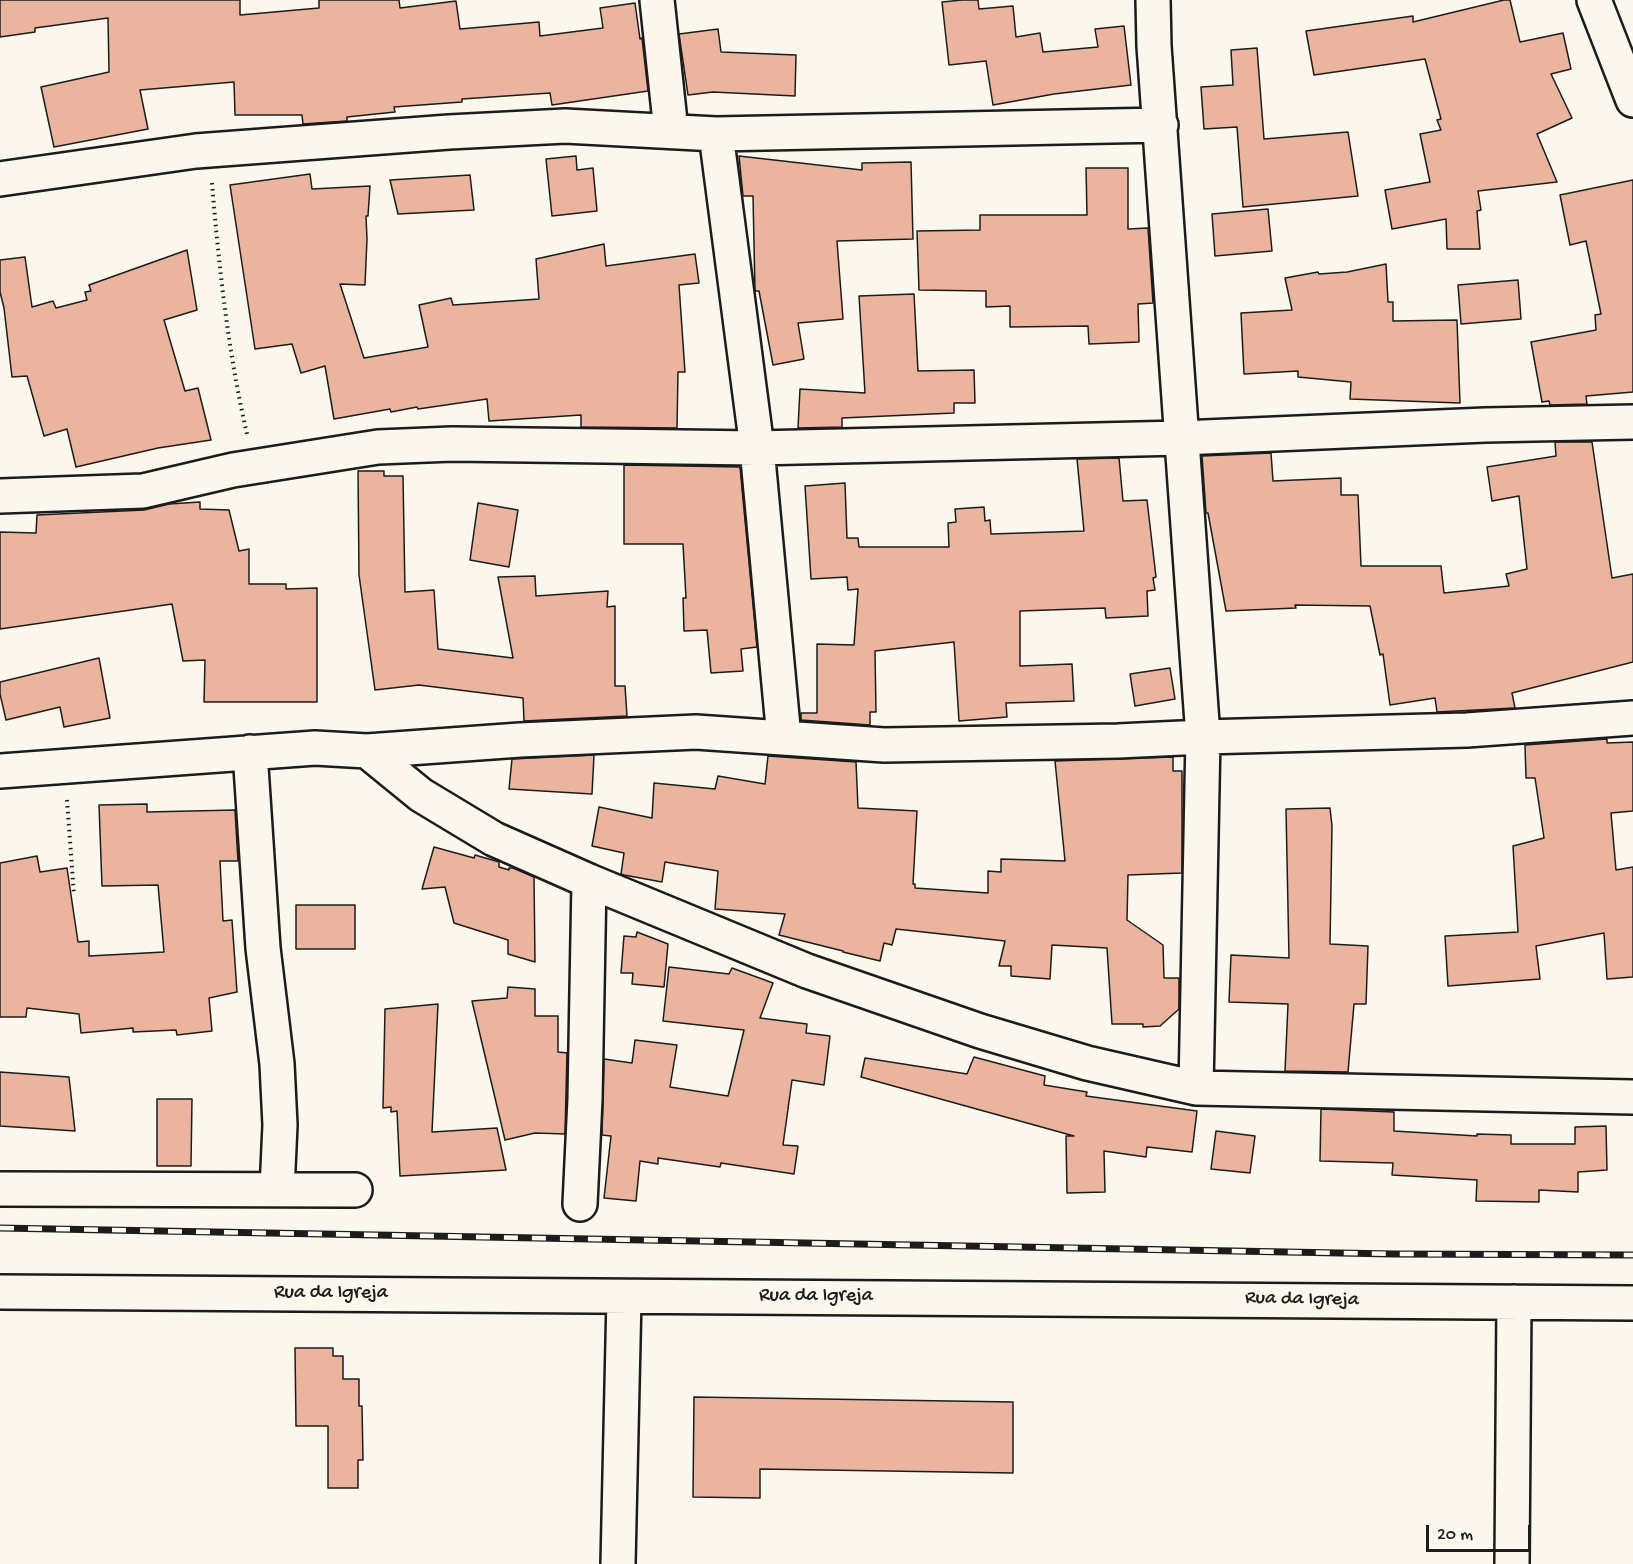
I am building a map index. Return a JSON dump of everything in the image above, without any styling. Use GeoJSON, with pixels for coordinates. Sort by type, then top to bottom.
{"type":"FeatureCollection","features":[{"type":"Feature","properties":{"kind":"street"},"geometry":{"type":"LineString","coordinates":[[657,0],[671,131]]}},
{"type":"Feature","properties":{"kind":"street"},"geometry":{"type":"LineString","coordinates":[[1153,0],[1178,374],[1180,438],[1203,737],[1196,1088]]}},
{"type":"Feature","properties":{"kind":"street"},"geometry":{"type":"LineString","coordinates":[[1594,0],[1633,100]]}},
{"type":"Feature","properties":{"kind":"street"},"geometry":{"type":"LineString","coordinates":[[0,179],[210,150],[449,132],[565,126],[716,134],[1161,125]]}},
{"type":"Feature","properties":{"kind":"street"},"geometry":{"type":"LineString","coordinates":[[716,134],[757,448],[784,738]]}},
{"type":"Feature","properties":{"kind":"street"},"geometry":{"type":"LineString","coordinates":[[0,496],[143,491],[254,467],[378,447],[452,444],[757,448],[1180,438],[1485,425],[1633,422]]}},
{"type":"Feature","properties":{"kind":"street"},"geometry":{"type":"LineString","coordinates":[[0,771],[315,748],[367,751],[520,740],[696,732],[884,745],[1467,730],[1633,718]]}},
{"type":"Feature","properties":{"kind":"street"},"geometry":{"type":"LineString","coordinates":[[367,751],[421,795],[494,839],[589,881],[807,971],[980,1031],[1087,1063],[1196,1088],[1633,1097]]}},
{"type":"Feature","properties":{"kind":"street"},"geometry":{"type":"LineString","coordinates":[[250,752],[263,948],[277,1064],[280,1125],[277,1190]]}},
{"type":"Feature","properties":{"kind":"street"},"geometry":{"type":"LineString","coordinates":[[580,1204],[585,1099],[589,881]]}},
{"type":"Feature","properties":{"kind":"street"},"geometry":{"type":"LineString","coordinates":[[0,1189],[355,1190]]}},
{"type":"Feature","properties":{"kind":"street","name":"Rua da Igreja"},"geometry":{"type":"LineString","coordinates":[[0,1292],[1633,1303]]}},
{"type":"Feature","properties":{"kind":"street"},"geometry":{"type":"LineString","coordinates":[[618,1564],[624,1296]]}},
{"type":"Feature","properties":{"kind":"street"},"geometry":{"type":"LineString","coordinates":[[1512,1564],[1514,1302]]}},
{"type":"Feature","properties":{"kind":"path"},"geometry":{"type":"LineString","coordinates":[[210,150],[219,264],[241,410],[254,467]]}},
{"type":"Feature","properties":{"kind":"path"},"geometry":{"type":"LineString","coordinates":[[65,766],[74,895]]}},
{"type":"Feature","properties":{"kind":"building"},"geometry":{"type":"Polygon","coordinates":[[[0,0],[240,0],[240,15],[319,8],[319,0],[399,0],[400,8],[456,1],[460,29],[539,22],[540,36],[603,28],[600,8],[635,3],[640,39],[642,38],[648,91],[552,105],[550,93],[462,99],[462,102],[394,107],[395,112],[347,117],[347,121],[303,124],[302,115],[235,115],[234,82],[140,90],[148,129],[54,147],[41,87],[109,72],[108,18],[35,28],[35,32],[0,37],[0,0]]]}},
{"type":"Feature","properties":{"kind":"building"},"geometry":{"type":"Polygon","coordinates":[[[978,0],[979,9],[1013,6],[1016,37],[1040,33],[1043,52],[1098,47],[1095,29],[1124,26],[1131,85],[1054,94],[993,105],[986,61],[949,65],[942,2],[978,0]]]}},
{"type":"Feature","properties":{"kind":"building"},"geometry":{"type":"Polygon","coordinates":[[[1510,0],[1520,42],[1563,33],[1571,69],[1551,74],[1572,118],[1537,134],[1557,182],[1478,191],[1481,210],[1477,211],[1480,249],[1447,249],[1446,219],[1392,229],[1385,190],[1430,182],[1420,134],[1441,130],[1437,120],[1441,119],[1425,59],[1314,75],[1306,31],[1413,16],[1413,22],[1510,0]]]}},
{"type":"Feature","properties":{"kind":"building"},"geometry":{"type":"Polygon","coordinates":[[[718,29],[721,52],[796,55],[795,96],[713,92],[688,95],[679,34],[718,29]]]}},
{"type":"Feature","properties":{"kind":"building"},"geometry":{"type":"Polygon","coordinates":[[[1257,48],[1264,139],[1348,132],[1358,196],[1243,207],[1237,127],[1204,129],[1201,87],[1233,85],[1231,50],[1257,48]]]}},
{"type":"Feature","properties":{"kind":"building"},"geometry":{"type":"Polygon","coordinates":[[[576,156],[577,170],[593,168],[597,211],[552,216],[546,159],[576,156]]]}},
{"type":"Feature","properties":{"kind":"building"},"geometry":{"type":"Polygon","coordinates":[[[739,156],[862,170],[862,163],[911,162],[913,239],[837,241],[843,319],[798,323],[804,359],[773,365],[759,291],[755,291],[753,196],[743,196],[739,156]]]}},
{"type":"Feature","properties":{"kind":"building"},"geometry":{"type":"Polygon","coordinates":[[[1086,168],[1128,168],[1128,229],[1148,228],[1153,303],[1138,304],[1139,342],[1089,344],[1088,326],[1010,327],[1010,306],[986,307],[986,291],[919,290],[917,231],[980,230],[980,215],[1087,215],[1086,168]]]}},
{"type":"Feature","properties":{"kind":"building"},"geometry":{"type":"Polygon","coordinates":[[[310,174],[312,189],[370,186],[368,216],[366,216],[365,285],[340,284],[364,358],[428,347],[419,305],[451,298],[453,305],[539,299],[536,259],[604,244],[606,266],[695,254],[699,283],[679,285],[685,372],[678,372],[677,428],[581,427],[581,415],[489,421],[487,399],[391,412],[390,409],[334,419],[325,366],[301,373],[292,344],[255,349],[230,185],[310,174]]]}},
{"type":"Feature","properties":{"kind":"building"},"geometry":{"type":"Polygon","coordinates":[[[470,175],[474,210],[398,214],[390,180],[470,175]]]}},
{"type":"Feature","properties":{"kind":"building"},"geometry":{"type":"Polygon","coordinates":[[[1633,180],[1633,392],[1586,396],[1587,404],[1550,405],[1549,401],[1542,402],[1531,342],[1596,330],[1595,315],[1601,314],[1586,241],[1570,245],[1560,195],[1633,180]]]}},
{"type":"Feature","properties":{"kind":"building"},"geometry":{"type":"Polygon","coordinates":[[[1268,209],[1272,251],[1215,256],[1212,214],[1268,209]]]}},
{"type":"Feature","properties":{"kind":"building"},"geometry":{"type":"Polygon","coordinates":[[[187,250],[197,310],[164,320],[185,391],[198,388],[211,440],[158,448],[76,467],[67,429],[44,436],[27,376],[12,377],[0,292],[0,260],[25,257],[32,307],[53,301],[56,308],[87,300],[85,292],[91,291],[89,285],[187,250]]]}},
{"type":"Feature","properties":{"kind":"building"},"geometry":{"type":"Polygon","coordinates":[[[1386,264],[1388,302],[1393,302],[1393,321],[1457,320],[1460,403],[1350,399],[1351,382],[1298,377],[1298,371],[1244,374],[1241,313],[1292,310],[1285,278],[1318,272],[1319,274],[1347,272],[1386,264]]]}},
{"type":"Feature","properties":{"kind":"building"},"geometry":{"type":"Polygon","coordinates":[[[1518,280],[1521,319],[1461,324],[1458,285],[1518,280]]]}},
{"type":"Feature","properties":{"kind":"building"},"geometry":{"type":"Polygon","coordinates":[[[914,294],[918,371],[974,370],[975,403],[954,403],[954,413],[842,418],[842,427],[798,428],[800,389],[865,393],[859,296],[914,294]]]}},
{"type":"Feature","properties":{"kind":"building"},"geometry":{"type":"Polygon","coordinates":[[[1555,442],[1592,442],[1612,578],[1633,574],[1633,662],[1512,693],[1515,708],[1437,712],[1435,698],[1390,705],[1383,654],[1380,655],[1370,606],[1295,605],[1296,608],[1226,611],[1208,513],[1206,513],[1202,456],[1271,453],[1273,481],[1341,478],[1341,495],[1358,495],[1361,566],[1441,566],[1444,593],[1509,586],[1506,574],[1527,569],[1519,496],[1492,501],[1487,467],[1556,456],[1555,442]]]}},
{"type":"Feature","properties":{"kind":"building"},"geometry":{"type":"Polygon","coordinates":[[[1119,458],[1123,501],[1147,500],[1156,577],[1153,578],[1155,590],[1147,591],[1148,616],[1106,618],[1105,608],[1020,611],[1020,666],[1072,664],[1074,701],[1006,703],[1007,717],[959,721],[954,642],[875,651],[876,712],[870,712],[870,725],[801,720],[801,713],[817,713],[817,644],[854,645],[858,589],[848,590],[847,577],[811,579],[805,486],[845,483],[847,538],[858,538],[859,547],[949,547],[948,523],[956,522],[955,509],[984,507],[985,521],[990,520],[991,534],[1084,531],[1077,459],[1119,458]]]}},
{"type":"Feature","properties":{"kind":"building"},"geometry":{"type":"Polygon","coordinates":[[[624,465],[740,467],[757,647],[741,649],[743,671],[711,673],[707,630],[684,631],[683,598],[686,598],[683,544],[624,544],[624,465]]]}},
{"type":"Feature","properties":{"kind":"building"},"geometry":{"type":"Polygon","coordinates":[[[358,471],[384,471],[384,476],[403,476],[405,592],[434,590],[438,649],[513,658],[498,577],[535,576],[536,596],[608,591],[607,607],[615,606],[615,686],[625,686],[627,716],[524,721],[523,698],[419,685],[375,690],[359,575],[358,471]]]}},
{"type":"Feature","properties":{"kind":"building"},"geometry":{"type":"Polygon","coordinates":[[[200,502],[200,509],[229,510],[239,551],[249,549],[249,584],[286,584],[286,589],[317,588],[317,702],[204,702],[205,660],[183,661],[172,604],[0,629],[0,532],[36,533],[37,515],[144,510],[169,504],[200,502]]]}},
{"type":"Feature","properties":{"kind":"building"},"geometry":{"type":"Polygon","coordinates":[[[478,503],[518,510],[509,567],[470,560],[478,503]]]}},
{"type":"Feature","properties":{"kind":"building"},"geometry":{"type":"Polygon","coordinates":[[[99,658],[110,718],[64,727],[60,707],[6,720],[0,694],[0,682],[99,658]]]}},
{"type":"Feature","properties":{"kind":"building"},"geometry":{"type":"Polygon","coordinates":[[[1170,668],[1175,699],[1135,706],[1130,674],[1170,668]]]}},
{"type":"Feature","properties":{"kind":"building"},"geometry":{"type":"Polygon","coordinates":[[[1607,739],[1607,743],[1633,742],[1633,811],[1611,813],[1616,870],[1633,867],[1633,977],[1607,979],[1604,933],[1536,946],[1540,979],[1448,986],[1445,936],[1518,932],[1513,846],[1544,838],[1535,778],[1526,778],[1525,745],[1607,739]]]}},
{"type":"Feature","properties":{"kind":"building"},"geometry":{"type":"Polygon","coordinates":[[[594,755],[592,794],[509,789],[512,759],[594,755]]]}},
{"type":"Feature","properties":{"kind":"building"},"geometry":{"type":"Polygon","coordinates":[[[768,756],[856,762],[858,808],[917,811],[913,884],[915,888],[988,893],[988,871],[1001,872],[1001,859],[1065,861],[1055,761],[1173,757],[1173,771],[1182,771],[1182,873],[1128,875],[1127,920],[1163,945],[1164,978],[1179,978],[1179,1009],[1160,1026],[1112,1024],[1107,948],[1052,945],[1050,979],[1011,976],[1011,966],[999,966],[1005,941],[896,929],[892,945],[884,943],[880,961],[779,935],[785,914],[715,909],[718,871],[665,862],[662,882],[624,875],[621,874],[624,853],[592,846],[599,807],[652,818],[654,783],[715,789],[718,776],[765,784],[768,756]]]}},
{"type":"Feature","properties":{"kind":"building"},"geometry":{"type":"Polygon","coordinates":[[[147,804],[147,812],[235,810],[238,861],[220,861],[223,921],[232,920],[237,992],[209,998],[212,1031],[177,1035],[176,1030],[133,1032],[133,1028],[81,1033],[79,1014],[27,1008],[26,1017],[0,1017],[0,863],[37,856],[40,872],[67,868],[78,942],[89,941],[89,956],[164,952],[158,885],[102,886],[99,805],[147,804]]]}},
{"type":"Feature","properties":{"kind":"building"},"geometry":{"type":"Polygon","coordinates":[[[1330,808],[1332,826],[1330,944],[1368,946],[1366,1004],[1354,1004],[1348,1072],[1285,1071],[1288,1004],[1229,1002],[1231,955],[1289,958],[1286,809],[1330,808]]]}},
{"type":"Feature","properties":{"kind":"building"},"geometry":{"type":"Polygon","coordinates":[[[434,847],[499,862],[499,867],[509,870],[513,868],[534,877],[535,962],[508,954],[508,940],[454,923],[445,887],[422,889],[434,847]]]}},
{"type":"Feature","properties":{"kind":"building"},"geometry":{"type":"Polygon","coordinates":[[[296,905],[355,905],[355,949],[296,949],[296,905]]]}},
{"type":"Feature","properties":{"kind":"building"},"geometry":{"type":"Polygon","coordinates":[[[637,932],[668,944],[664,987],[632,984],[633,973],[621,973],[624,936],[636,937],[637,932]]]}},
{"type":"Feature","properties":{"kind":"building"},"geometry":{"type":"Polygon","coordinates":[[[669,967],[729,974],[732,968],[773,983],[760,1018],[807,1024],[806,1033],[830,1036],[824,1085],[792,1080],[783,1145],[798,1146],[794,1174],[721,1163],[720,1167],[658,1158],[658,1164],[640,1161],[636,1201],[604,1198],[611,1136],[602,1135],[604,1059],[632,1063],[635,1040],[677,1045],[670,1087],[728,1096],[744,1030],[663,1021],[669,967]]]}},
{"type":"Feature","properties":{"kind":"building"},"geometry":{"type":"Polygon","coordinates":[[[508,987],[535,989],[535,1016],[558,1016],[558,1052],[567,1053],[565,1134],[535,1133],[505,1140],[472,1001],[507,998],[508,987]]]}},
{"type":"Feature","properties":{"kind":"building"},"geometry":{"type":"Polygon","coordinates":[[[438,1004],[432,1132],[497,1128],[506,1170],[400,1176],[397,1111],[391,1112],[391,1107],[383,1108],[385,1009],[438,1004]]]}},
{"type":"Feature","properties":{"kind":"building"},"geometry":{"type":"Polygon","coordinates":[[[974,1057],[1045,1076],[1044,1085],[1087,1092],[1086,1096],[1197,1111],[1192,1152],[1147,1147],[1146,1157],[1104,1151],[1105,1192],[1067,1193],[1066,1136],[1074,1136],[861,1077],[865,1058],[967,1074],[974,1057]]]}},
{"type":"Feature","properties":{"kind":"building"},"geometry":{"type":"Polygon","coordinates":[[[0,1072],[69,1077],[75,1131],[0,1126],[0,1072]]]}},
{"type":"Feature","properties":{"kind":"building"},"geometry":{"type":"Polygon","coordinates":[[[157,1099],[192,1099],[191,1166],[157,1166],[157,1099]]]}},
{"type":"Feature","properties":{"kind":"building"},"geometry":{"type":"Polygon","coordinates":[[[1321,1109],[1394,1112],[1394,1131],[1477,1136],[1477,1134],[1511,1135],[1511,1144],[1575,1144],[1575,1127],[1606,1126],[1607,1170],[1578,1172],[1578,1192],[1539,1190],[1539,1202],[1476,1201],[1477,1180],[1392,1175],[1393,1163],[1320,1161],[1321,1109]]]}},
{"type":"Feature","properties":{"kind":"building"},"geometry":{"type":"Polygon","coordinates":[[[1216,1131],[1255,1136],[1250,1173],[1211,1169],[1216,1131]]]}},
{"type":"Feature","properties":{"kind":"building"},"geometry":{"type":"Polygon","coordinates":[[[295,1348],[333,1348],[333,1356],[343,1356],[343,1379],[359,1379],[363,1460],[358,1460],[358,1488],[328,1488],[328,1426],[296,1426],[295,1348]]]}},
{"type":"Feature","properties":{"kind":"building"},"geometry":{"type":"Polygon","coordinates":[[[694,1397],[1013,1402],[1013,1473],[760,1469],[760,1498],[693,1497],[694,1397]]]}},
{"type":"Feature","properties":{"kind":"railway"},"geometry":{"type":"LineString","coordinates":[[0,1228],[1394,1254],[1633,1255]]}}]}
